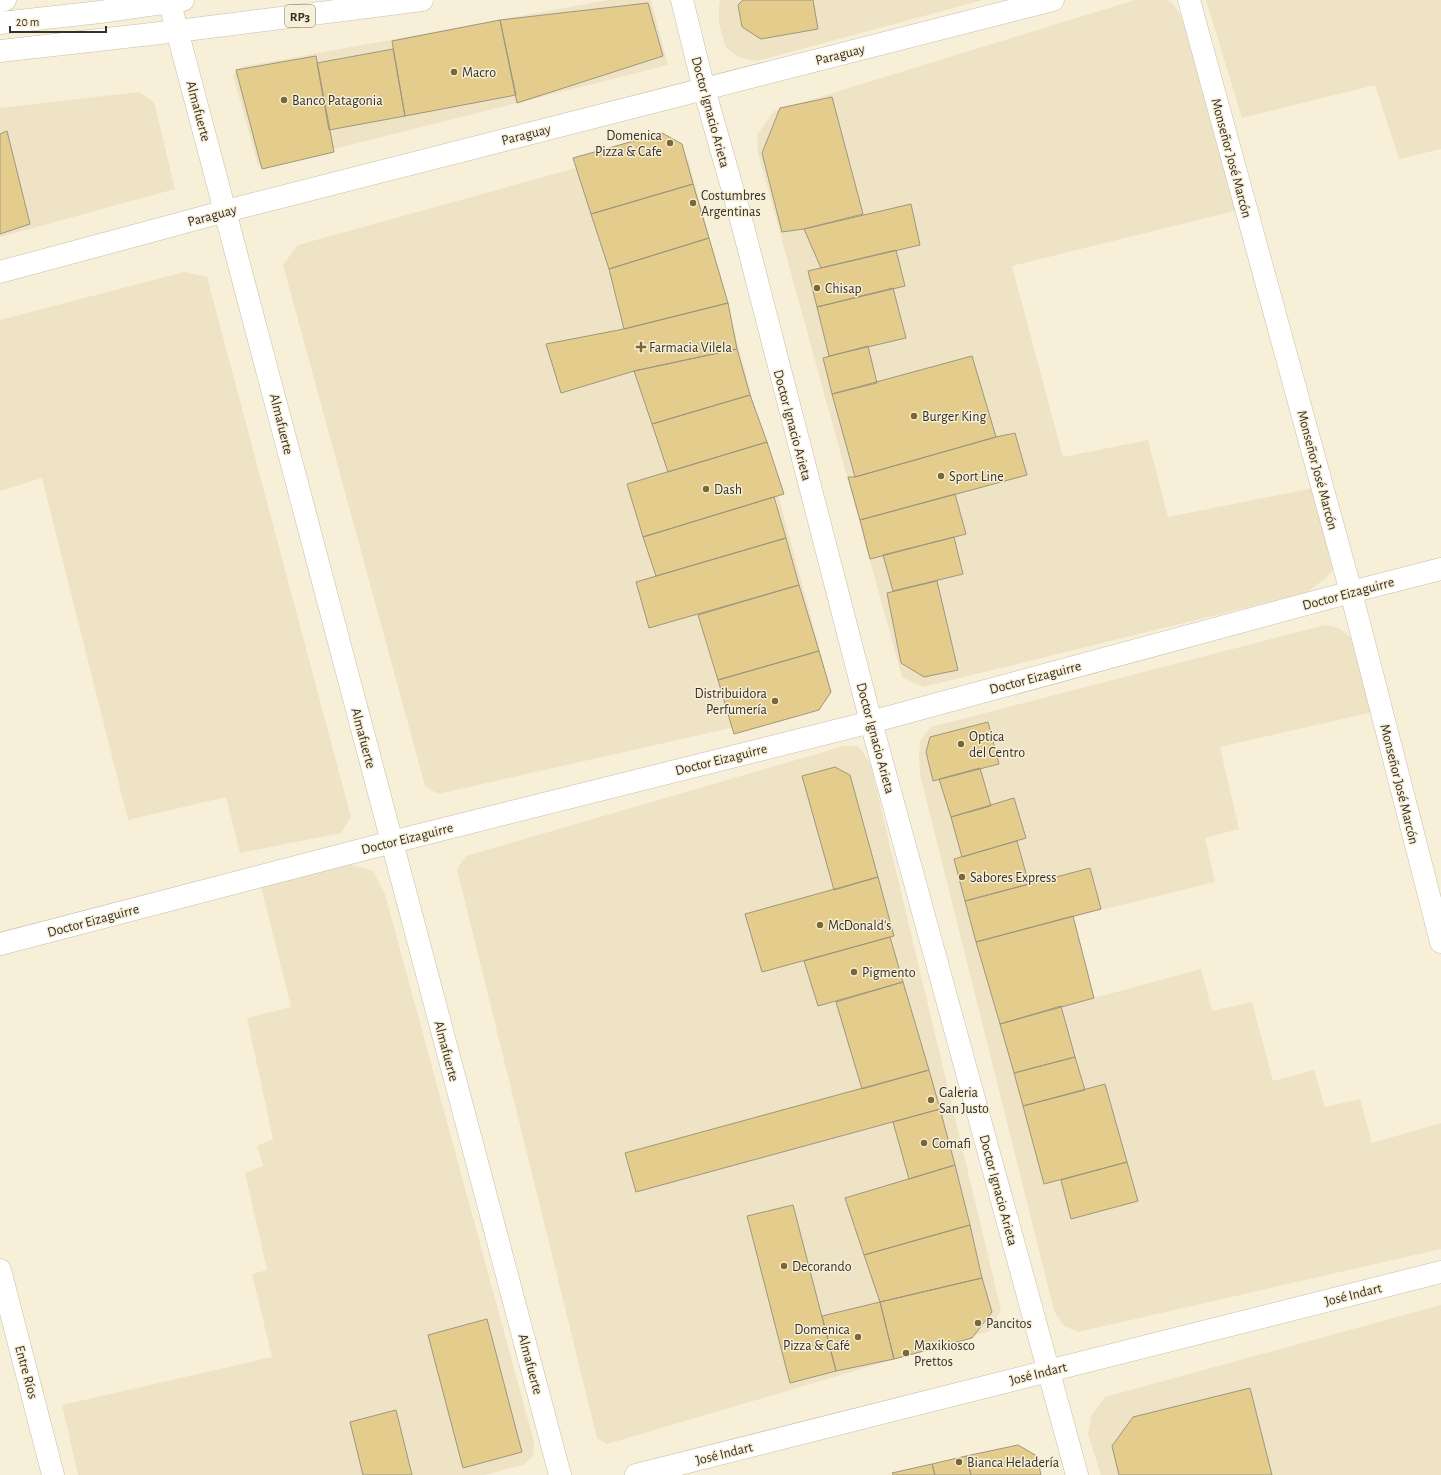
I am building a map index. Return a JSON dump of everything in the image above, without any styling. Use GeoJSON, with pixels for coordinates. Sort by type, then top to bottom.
{"type":"FeatureCollection","features":[{"type":"Feature","properties":{"kind":"main road"},"geometry":{"type":"LineString","coordinates":[[0,1],[5,0]]}},
{"type":"Feature","properties":{"kind":"main road","name":"RP3"},"geometry":{"type":"LineString","coordinates":[[0,51],[178,31],[422,0]]}},
{"type":"Feature","properties":{"kind":"main road","name":"Doctor Ignacio Arieta"},"geometry":{"type":"LineString","coordinates":[[682,0],[704,89],[741,219],[871,722],[1077,1475]]}},
{"type":"Feature","properties":{"kind":"main road","name":"Paraguay"},"geometry":{"type":"LineString","coordinates":[[0,272],[226,211],[1053,0]]}},
{"type":"Feature","properties":{"kind":"main road","name":"Monseñor José Marcón"},"geometry":{"type":"LineString","coordinates":[[1189,0],[1351,592],[1441,942]]}},
{"type":"Feature","properties":{"kind":"main road"},"geometry":{"type":"LineString","coordinates":[[0,23],[100,12],[175,1]]}},
{"type":"Feature","properties":{"kind":"main road","name":"Almafuerte"},"geometry":{"type":"LineString","coordinates":[[175,1],[178,31],[560,1475]]}},
{"type":"Feature","properties":{"kind":"main road","name":"Doctor Eizaguirre"},"geometry":{"type":"LineString","coordinates":[[0,944],[392,842],[871,722],[1441,569]]}},
{"type":"Feature","properties":{"kind":"main road","name":"Entre Ríos"},"geometry":{"type":"LineString","coordinates":[[0,1270],[53,1475]]}},
{"type":"Feature","properties":{"kind":"main road","name":"José Indart"},"geometry":{"type":"LineString","coordinates":[[636,1475],[1441,1272]]}},
{"type":"Feature","properties":{"kind":"shaded area"},"geometry":{"type":"Polygon","coordinates":[[[608,0],[651,0],[668,65],[270,165],[258,165],[233,75],[241,67],[608,0]]]}},
{"type":"Feature","properties":{"kind":"shaded area"},"geometry":{"type":"Polygon","coordinates":[[[721,0],[983,0],[757,61],[740,58],[726,48],[719,24],[719,3],[721,0]]]}},
{"type":"Feature","properties":{"kind":"shaded area"},"geometry":{"type":"Polygon","coordinates":[[[1135,0],[1167,0],[1173,4],[1187,25],[1238,210],[1012,266],[1063,457],[1148,440],[1168,517],[1314,488],[1336,566],[1327,577],[1306,593],[923,687],[902,677],[758,153],[757,135],[774,111],[1135,0]]]}},
{"type":"Feature","properties":{"kind":"shaded area"},"geometry":{"type":"Polygon","coordinates":[[[1206,0],[1441,0],[1441,149],[1399,159],[1375,85],[1242,118],[1206,0]]]}},
{"type":"Feature","properties":{"kind":"shaded area"},"geometry":{"type":"Polygon","coordinates":[[[139,92],[154,102],[175,189],[0,237],[0,108],[139,92]]]}},
{"type":"Feature","properties":{"kind":"shaded area"},"geometry":{"type":"Polygon","coordinates":[[[673,141],[689,162],[831,692],[819,708],[438,794],[425,786],[283,265],[298,245],[673,141]]]}},
{"type":"Feature","properties":{"kind":"shaded area"},"geometry":{"type":"Polygon","coordinates":[[[184,272],[207,277],[351,817],[341,833],[240,853],[226,797],[128,820],[42,478],[0,491],[0,320],[184,272]]]}},
{"type":"Feature","properties":{"kind":"shaded area"},"geometry":{"type":"Polygon","coordinates":[[[1325,625],[1339,628],[1354,640],[1373,712],[1220,747],[1239,829],[1205,838],[1215,882],[1073,917],[1094,998],[1201,969],[1212,1011],[1252,1002],[1273,1081],[1314,1070],[1325,1107],[1360,1099],[1372,1143],[1441,1123],[1441,1249],[1078,1332],[1064,1326],[1054,1311],[920,775],[920,741],[931,727],[1325,625]]]}},
{"type":"Feature","properties":{"kind":"shaded area"},"geometry":{"type":"Polygon","coordinates":[[[844,746],[858,746],[870,762],[1001,1310],[990,1331],[607,1444],[597,1438],[457,869],[466,856],[844,746]]]}},
{"type":"Feature","properties":{"kind":"shaded area"},"geometry":{"type":"Polygon","coordinates":[[[346,863],[373,871],[385,894],[534,1442],[533,1456],[523,1465],[484,1475],[78,1475],[62,1405],[272,1357],[252,1274],[267,1270],[245,1173],[263,1166],[257,1146],[273,1139],[247,1018],[291,1007],[260,883],[346,863]]]}},
{"type":"Feature","properties":{"kind":"shaded area"},"geometry":{"type":"Polygon","coordinates":[[[1441,1305],[1441,1475],[1101,1475],[1088,1434],[1091,1416],[1105,1397],[1441,1305]]]}},
{"type":"Feature","properties":{"kind":"building"},"geometry":{"type":"Polygon","coordinates":[[[743,0],[813,0],[818,29],[761,39],[742,27],[738,5],[743,0]]]}},
{"type":"Feature","properties":{"kind":"building"},"geometry":{"type":"Polygon","coordinates":[[[648,3],[663,56],[517,103],[500,20],[648,3]]]}},
{"type":"Feature","properties":{"kind":"building","name":"Macro"},"geometry":{"type":"Polygon","coordinates":[[[500,20],[516,95],[405,116],[392,41],[500,20]]]}},
{"type":"Feature","properties":{"kind":"building"},"geometry":{"type":"Polygon","coordinates":[[[393,49],[405,116],[329,130],[317,63],[393,49]]]}},
{"type":"Feature","properties":{"kind":"building","name":"Banco Patagonia"},"geometry":{"type":"Polygon","coordinates":[[[316,56],[334,152],[262,169],[236,70],[316,56]]]}},
{"type":"Feature","properties":{"kind":"building"},"geometry":{"type":"Polygon","coordinates":[[[832,97],[863,214],[804,229],[782,232],[762,153],[780,108],[832,97]]]}},
{"type":"Feature","properties":{"kind":"building"},"geometry":{"type":"Polygon","coordinates":[[[7,131],[30,224],[0,234],[0,134],[7,131]]]}},
{"type":"Feature","properties":{"kind":"building"},"geometry":{"type":"Polygon","coordinates":[[[662,133],[682,144],[693,184],[591,214],[573,158],[662,133]]]}},
{"type":"Feature","properties":{"kind":"building"},"geometry":{"type":"Polygon","coordinates":[[[693,184],[709,238],[609,269],[591,214],[693,184]]]}},
{"type":"Feature","properties":{"kind":"building"},"geometry":{"type":"Polygon","coordinates":[[[911,204],[920,245],[821,268],[804,229],[911,204]]]}},
{"type":"Feature","properties":{"kind":"building"},"geometry":{"type":"Polygon","coordinates":[[[709,238],[728,303],[624,329],[609,269],[709,238]]]}},
{"type":"Feature","properties":{"kind":"building"},"geometry":{"type":"Polygon","coordinates":[[[896,250],[905,286],[817,307],[808,271],[896,250]]]}},
{"type":"Feature","properties":{"kind":"building"},"geometry":{"type":"Polygon","coordinates":[[[893,288],[906,338],[829,356],[817,307],[893,288]]]}},
{"type":"Feature","properties":{"kind":"building","name":"Farmacia Vilela"},"geometry":{"type":"Polygon","coordinates":[[[728,303],[737,349],[634,371],[561,393],[546,344],[624,329],[728,303]]]}},
{"type":"Feature","properties":{"kind":"building"},"geometry":{"type":"Polygon","coordinates":[[[868,346],[877,383],[832,394],[823,358],[868,346]]]}},
{"type":"Feature","properties":{"kind":"building"},"geometry":{"type":"Polygon","coordinates":[[[737,349],[750,395],[652,424],[634,371],[737,349]]]}},
{"type":"Feature","properties":{"kind":"building","name":"Burger King"},"geometry":{"type":"Polygon","coordinates":[[[972,356],[996,437],[855,477],[832,394],[972,356]]]}},
{"type":"Feature","properties":{"kind":"building"},"geometry":{"type":"Polygon","coordinates":[[[750,395],[767,442],[668,472],[652,424],[750,395]]]}},
{"type":"Feature","properties":{"kind":"building","name":"Sport Line"},"geometry":{"type":"Polygon","coordinates":[[[1015,433],[1027,475],[860,520],[848,477],[855,477],[1015,433]]]}},
{"type":"Feature","properties":{"kind":"building","name":"Dash"},"geometry":{"type":"Polygon","coordinates":[[[767,442],[784,494],[643,537],[627,484],[767,442]]]}},
{"type":"Feature","properties":{"kind":"building"},"geometry":{"type":"Polygon","coordinates":[[[955,494],[966,534],[870,559],[860,520],[955,494]]]}},
{"type":"Feature","properties":{"kind":"building"},"geometry":{"type":"Polygon","coordinates":[[[774,497],[786,538],[656,576],[643,537],[774,497]]]}},
{"type":"Feature","properties":{"kind":"building"},"geometry":{"type":"Polygon","coordinates":[[[954,537],[963,574],[893,591],[883,555],[954,537]]]}},
{"type":"Feature","properties":{"kind":"building"},"geometry":{"type":"Polygon","coordinates":[[[786,538],[799,585],[649,628],[636,582],[786,538]]]}},
{"type":"Feature","properties":{"kind":"building"},"geometry":{"type":"Polygon","coordinates":[[[937,581],[958,670],[924,677],[901,663],[887,593],[937,581]]]}},
{"type":"Feature","properties":{"kind":"building"},"geometry":{"type":"Polygon","coordinates":[[[799,585],[819,651],[718,680],[698,615],[799,585]]]}},
{"type":"Feature","properties":{"kind":"building","name":"Distribuidora Perfumería"},"geometry":{"type":"Polygon","coordinates":[[[819,651],[831,692],[819,710],[734,734],[718,680],[819,651]]]}},
{"type":"Feature","properties":{"kind":"building","name":"Optica del Centro"},"geometry":{"type":"Polygon","coordinates":[[[988,722],[999,764],[933,781],[926,752],[930,737],[988,722]]]}},
{"type":"Feature","properties":{"kind":"building"},"geometry":{"type":"Polygon","coordinates":[[[835,767],[850,775],[878,877],[834,890],[802,776],[835,767]]]}},
{"type":"Feature","properties":{"kind":"building"},"geometry":{"type":"Polygon","coordinates":[[[980,768],[991,806],[951,817],[939,779],[980,768]]]}},
{"type":"Feature","properties":{"kind":"building"},"geometry":{"type":"Polygon","coordinates":[[[1014,798],[1026,838],[962,857],[951,817],[1014,798]]]}},
{"type":"Feature","properties":{"kind":"building"},"geometry":{"type":"Polygon","coordinates":[[[1017,841],[1029,884],[965,901],[954,859],[1017,841]]]}},
{"type":"Feature","properties":{"kind":"building"},"geometry":{"type":"Polygon","coordinates":[[[1090,868],[1101,909],[976,942],[965,901],[1090,868]]]}},
{"type":"Feature","properties":{"kind":"building","name":"McDonald's"},"geometry":{"type":"Polygon","coordinates":[[[878,877],[894,936],[762,972],[745,914],[878,877]]]}},
{"type":"Feature","properties":{"kind":"building"},"geometry":{"type":"Polygon","coordinates":[[[1073,916],[1094,998],[1000,1024],[976,942],[1073,916]]]}},
{"type":"Feature","properties":{"kind":"building","name":"Pigmento"},"geometry":{"type":"Polygon","coordinates":[[[890,937],[903,982],[818,1006],[804,961],[890,937]]]}},
{"type":"Feature","properties":{"kind":"building"},"geometry":{"type":"Polygon","coordinates":[[[903,982],[929,1070],[862,1089],[836,1002],[903,982]]]}},
{"type":"Feature","properties":{"kind":"building"},"geometry":{"type":"Polygon","coordinates":[[[1061,1006],[1075,1057],[1014,1073],[1000,1024],[1061,1006]]]}},
{"type":"Feature","properties":{"kind":"building"},"geometry":{"type":"Polygon","coordinates":[[[1075,1057],[1085,1090],[1023,1106],[1014,1073],[1075,1057]]]}},
{"type":"Feature","properties":{"kind":"building"},"geometry":{"type":"Polygon","coordinates":[[[929,1070],[940,1109],[636,1192],[625,1153],[929,1070]]]}},
{"type":"Feature","properties":{"kind":"building"},"geometry":{"type":"Polygon","coordinates":[[[1105,1084],[1127,1162],[1044,1184],[1023,1106],[1105,1084]]]}},
{"type":"Feature","properties":{"kind":"building","name":"Comafi"},"geometry":{"type":"Polygon","coordinates":[[[940,1109],[955,1165],[909,1179],[893,1122],[940,1109]]]}},
{"type":"Feature","properties":{"kind":"building"},"geometry":{"type":"Polygon","coordinates":[[[1127,1162],[1138,1201],[1071,1219],[1061,1180],[1127,1162]]]}},
{"type":"Feature","properties":{"kind":"building"},"geometry":{"type":"Polygon","coordinates":[[[955,1165],[970,1225],[864,1255],[845,1198],[955,1165]]]}},
{"type":"Feature","properties":{"kind":"building","name":"Decorando"},"geometry":{"type":"Polygon","coordinates":[[[793,1205],[836,1371],[790,1383],[747,1216],[793,1205]]]}},
{"type":"Feature","properties":{"kind":"building"},"geometry":{"type":"Polygon","coordinates":[[[970,1225],[982,1278],[880,1302],[864,1255],[970,1225]]]}},
{"type":"Feature","properties":{"kind":"building"},"geometry":{"type":"Polygon","coordinates":[[[982,1278],[992,1312],[972,1338],[894,1359],[880,1302],[982,1278]]]}},
{"type":"Feature","properties":{"kind":"building","name":"Domenica Pizza & Café"},"geometry":{"type":"Polygon","coordinates":[[[880,1302],[894,1359],[836,1371],[822,1316],[880,1302]]]}},
{"type":"Feature","properties":{"kind":"building"},"geometry":{"type":"Polygon","coordinates":[[[487,1319],[522,1452],[463,1468],[428,1335],[487,1319]]]}},
{"type":"Feature","properties":{"kind":"building"},"geometry":{"type":"Polygon","coordinates":[[[1250,1388],[1272,1475],[1119,1475],[1112,1446],[1133,1417],[1250,1388]]]}},
{"type":"Feature","properties":{"kind":"building"},"geometry":{"type":"Polygon","coordinates":[[[396,1410],[412,1475],[363,1475],[350,1422],[396,1410]]]}},
{"type":"Feature","properties":{"kind":"building"},"geometry":{"type":"Polygon","coordinates":[[[1018,1445],[1037,1456],[1041,1475],[971,1475],[966,1456],[1018,1445]]]}},
{"type":"Feature","properties":{"kind":"building"},"geometry":{"type":"Polygon","coordinates":[[[966,1456],[971,1475],[935,1475],[932,1464],[966,1456]]]}},
{"type":"Feature","properties":{"kind":"building"},"geometry":{"type":"Polygon","coordinates":[[[932,1464],[935,1475],[893,1475],[892,1473],[932,1464]]]}},
{"type":"Feature","properties":{"kind":"place","name":"Macro"},"geometry":{"type":"Point","coordinates":[454,72]}},
{"type":"Feature","properties":{"kind":"place","name":"Banco Patagonia"},"geometry":{"type":"Point","coordinates":[284,100]}},
{"type":"Feature","properties":{"kind":"place","name":"Domenica Pizza & Cafe"},"geometry":{"type":"Point","coordinates":[670,143]}},
{"type":"Feature","properties":{"kind":"place","name":"Costumbres Argentinas"},"geometry":{"type":"Point","coordinates":[693,203]}},
{"type":"Feature","properties":{"kind":"place","name":"Chisap"},"geometry":{"type":"Point","coordinates":[817,288]}},
{"type":"Feature","properties":{"kind":"place","name":"Farmacia Vilela"},"geometry":{"type":"Point","coordinates":[641,347]}},
{"type":"Feature","properties":{"kind":"place","name":"Burger King"},"geometry":{"type":"Point","coordinates":[914,416]}},
{"type":"Feature","properties":{"kind":"place","name":"Sport Line"},"geometry":{"type":"Point","coordinates":[941,476]}},
{"type":"Feature","properties":{"kind":"place","name":"Dash"},"geometry":{"type":"Point","coordinates":[706,489]}},
{"type":"Feature","properties":{"kind":"place","name":"Distribuidora Perfumería"},"geometry":{"type":"Point","coordinates":[775,701]}},
{"type":"Feature","properties":{"kind":"place","name":"Optica del Centro"},"geometry":{"type":"Point","coordinates":[961,744]}},
{"type":"Feature","properties":{"kind":"place","name":"Sabores Express"},"geometry":{"type":"Point","coordinates":[962,877]}},
{"type":"Feature","properties":{"kind":"place","name":"McDonald's"},"geometry":{"type":"Point","coordinates":[820,925]}},
{"type":"Feature","properties":{"kind":"place","name":"Pigmento"},"geometry":{"type":"Point","coordinates":[854,972]}},
{"type":"Feature","properties":{"kind":"place","name":"Galeria San Justo"},"geometry":{"type":"Point","coordinates":[931,1100]}},
{"type":"Feature","properties":{"kind":"place","name":"Comafi"},"geometry":{"type":"Point","coordinates":[924,1143]}},
{"type":"Feature","properties":{"kind":"place","name":"Decorando"},"geometry":{"type":"Point","coordinates":[784,1266]}},
{"type":"Feature","properties":{"kind":"place","name":"Pancitos"},"geometry":{"type":"Point","coordinates":[978,1323]}},
{"type":"Feature","properties":{"kind":"place","name":"Domenica Pizza & Café"},"geometry":{"type":"Point","coordinates":[858,1337]}},
{"type":"Feature","properties":{"kind":"place","name":"Maxikiosco Prettos"},"geometry":{"type":"Point","coordinates":[906,1353]}},
{"type":"Feature","properties":{"kind":"place","name":"Bianca Heladería"},"geometry":{"type":"Point","coordinates":[959,1462]}}]}
